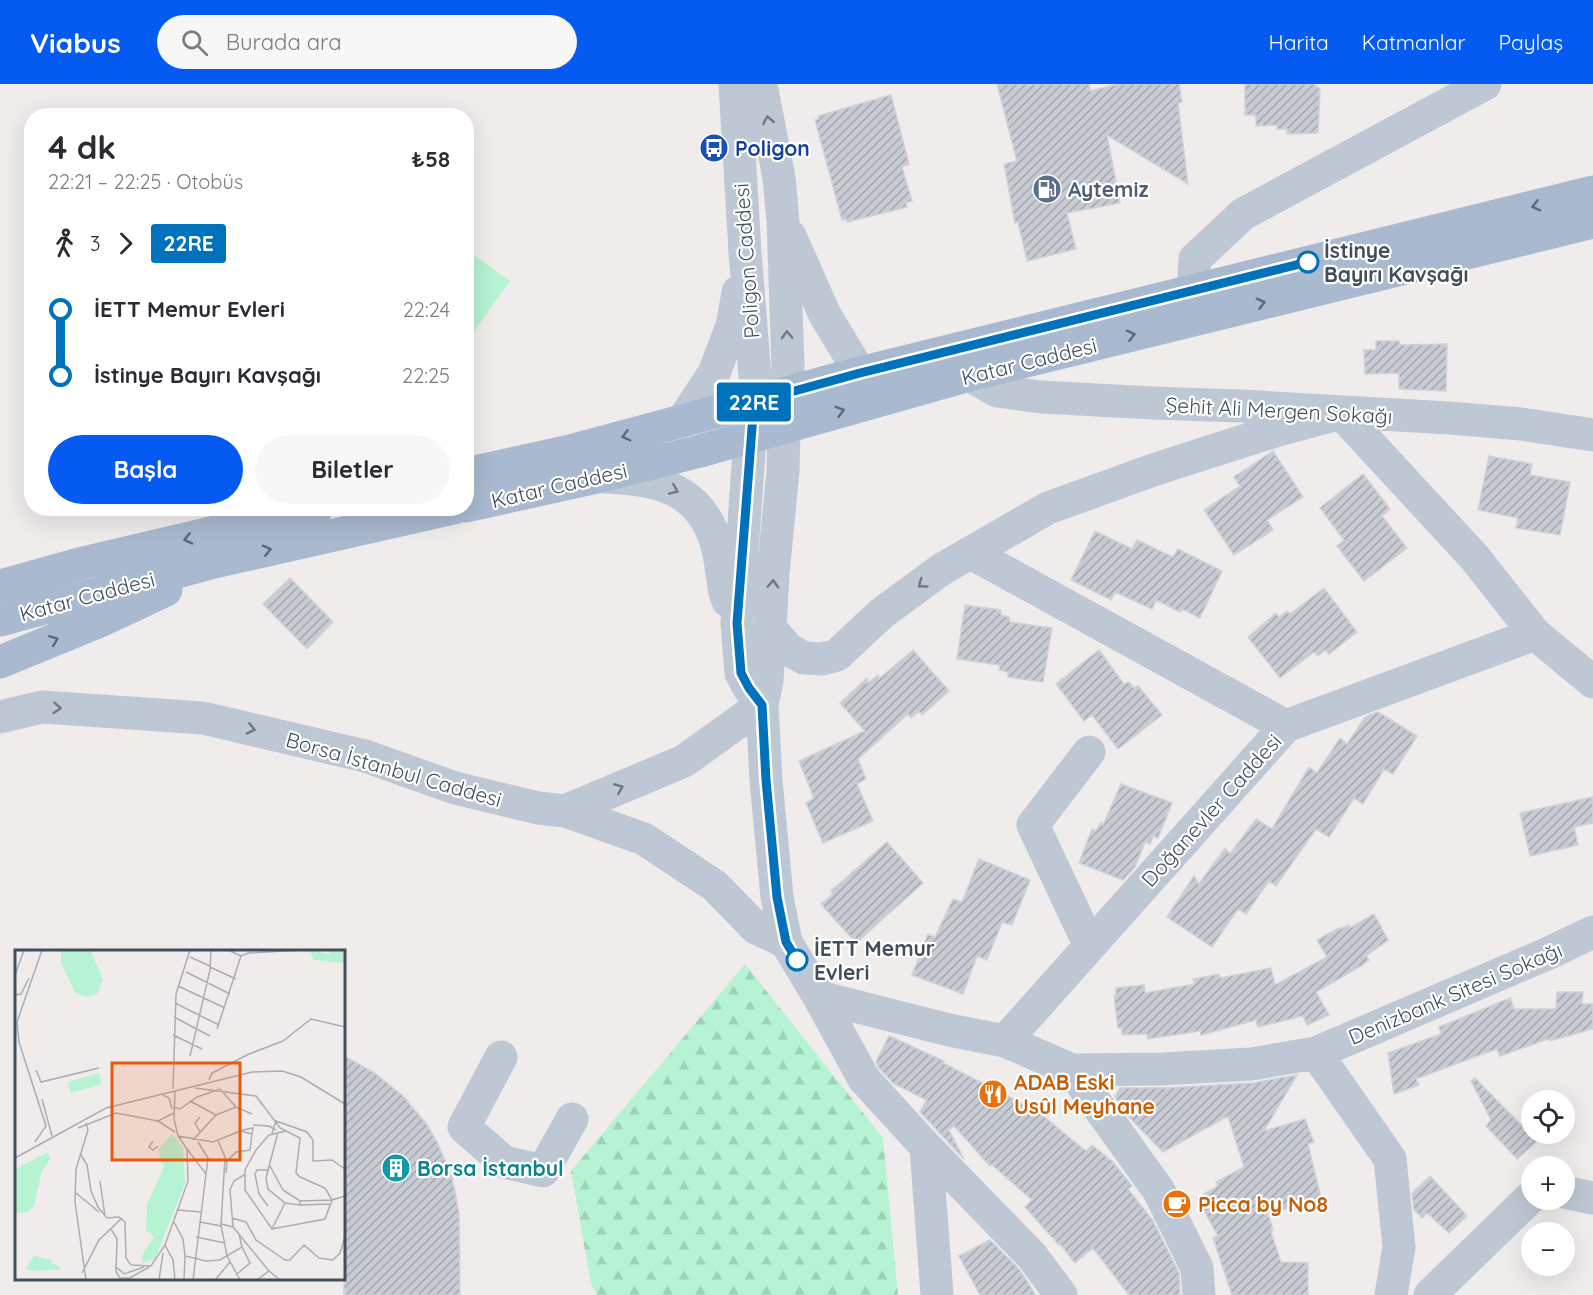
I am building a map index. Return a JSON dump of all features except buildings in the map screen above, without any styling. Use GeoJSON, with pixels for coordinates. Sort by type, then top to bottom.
{"type":"FeatureCollection","features":[{"type":"Feature","properties":{"kind":"main road","name":"Katar Caddesi"},"geometry":{"type":"LineString","coordinates":[[474,504],[597,477],[750,437],[969,375],[1201,304],[1593,192]]}},
{"type":"Feature","properties":{"kind":"main road","name":"Katar Caddesi"},"geometry":{"type":"LineString","coordinates":[[474,472],[574,450],[860,373],[1593,222]]}},
{"type":"Feature","properties":{"kind":"main road"},"geometry":{"type":"LineString","coordinates":[[784,427],[782,413],[786,393]]}},
{"type":"Feature","properties":{"kind":"main road"},"geometry":{"type":"LineString","coordinates":[[750,437],[754,402]]}},
{"type":"Feature","properties":{"kind":"main road","name":"Katar Caddesi"},"geometry":{"type":"LineString","coordinates":[[0,586],[83,563],[283,516]]}},
{"type":"Feature","properties":{"kind":"main road","name":"Katar Caddesi"},"geometry":{"type":"LineString","coordinates":[[0,620],[210,563],[419,516]]}},
{"type":"Feature","properties":{"kind":"main road"},"geometry":{"type":"LineString","coordinates":[[0,662],[100,621],[176,586],[210,563]]}},
{"type":"Feature","properties":{"kind":"street","name":"Poligon Caddesi"},"geometry":{"type":"LineString","coordinates":[[735,84],[755,376],[754,402]]}},
{"type":"Feature","properties":{"kind":"street","name":"Poligon Caddesi"},"geometry":{"type":"LineString","coordinates":[[758,84],[762,90],[779,178],[783,221],[788,366],[786,393]]}},
{"type":"Feature","properties":{"kind":"street"},"geometry":{"type":"LineString","coordinates":[[1201,304],[1194,275],[1195,259],[1243,214],[1485,84]]}},
{"type":"Feature","properties":{"kind":"street"},"geometry":{"type":"LineString","coordinates":[[783,221],[825,315],[860,373]]}},
{"type":"Feature","properties":{"kind":"street"},"geometry":{"type":"LineString","coordinates":[[683,420],[714,372],[724,350],[732,326],[745,252]]}},
{"type":"Feature","properties":{"kind":"street","name":"Şehit Ali Mergen Sokağı"},"geometry":{"type":"LineString","coordinates":[[969,375],[997,391],[1041,397],[1449,418],[1521,424],[1593,435]]}},
{"type":"Feature","properties":{"kind":"street"},"geometry":{"type":"LineString","coordinates":[[770,628],[788,649],[804,658],[822,659],[837,655],[882,613],[942,569],[1048,508],[1167,465],[1341,413],[1475,558],[1534,634],[1593,682]]}},
{"type":"Feature","properties":{"kind":"street"},"geometry":{"type":"LineString","coordinates":[[784,427],[783,471],[773,574],[767,681],[762,705],[766,780],[777,897],[786,942],[864,1079],[926,1147],[1032,1256],[1060,1295]]}},
{"type":"Feature","properties":{"kind":"street"},"geometry":{"type":"LineString","coordinates":[[750,437],[737,623],[741,673],[762,705]]}},
{"type":"Feature","properties":{"kind":"street"},"geometry":{"type":"LineString","coordinates":[[597,477],[653,482],[682,493],[694,504],[706,521],[716,542],[725,593],[737,623]]}},
{"type":"Feature","properties":{"kind":"street"},"geometry":{"type":"LineString","coordinates":[[971,553],[1286,726]]}},
{"type":"Feature","properties":{"kind":"street","name":"Doğanevler Caddesi"},"geometry":{"type":"LineString","coordinates":[[1005,1041],[1286,726],[1534,634]]}},
{"type":"Feature","properties":{"kind":"street","name":"Borsa İstanbul Caddesi"},"geometry":{"type":"LineString","coordinates":[[0,717],[42,707],[203,718],[365,756],[455,788],[538,808],[565,810],[684,761],[762,705]]}},
{"type":"Feature","properties":{"kind":"street"},"geometry":{"type":"LineString","coordinates":[[1089,752],[1033,825],[1090,946]]}},
{"type":"Feature","properties":{"kind":"street"},"geometry":{"type":"LineString","coordinates":[[565,810],[644,839],[715,886],[756,928],[786,942]]}},
{"type":"Feature","properties":{"kind":"street","name":"Denizbank Sitesi Sokağı"},"geometry":{"type":"LineString","coordinates":[[1072,1070],[1163,1069],[1251,1064],[1316,1053],[1593,932]]}},
{"type":"Feature","properties":{"kind":"street"},"geometry":{"type":"LineString","coordinates":[[819,997],[950,1030],[1005,1041],[1072,1070],[1159,1191],[1197,1268],[1199,1295]]}},
{"type":"Feature","properties":{"kind":"street"},"geometry":{"type":"LineString","coordinates":[[1316,1053],[1390,1159],[1398,1247],[1391,1295]]}},
{"type":"Feature","properties":{"kind":"street"},"geometry":{"type":"LineString","coordinates":[[501,1057],[464,1127],[504,1162],[543,1171],[572,1119]]}},
{"type":"Feature","properties":{"kind":"street"},"geometry":{"type":"LineString","coordinates":[[926,1147],[938,1295]]}},
{"type":"Feature","properties":{"kind":"street"},"geometry":{"type":"LineString","coordinates":[[1575,1194],[1593,1198]]}},
{"type":"Feature","properties":{"kind":"street"},"geometry":{"type":"LineString","coordinates":[[1430,1295],[1521,1207]]}},
{"type":"Feature","properties":{"kind":"green space"},"geometry":{"type":"Polygon","coordinates":[[[474,255],[510,281],[474,331],[474,255]]]}},
{"type":"Feature","properties":{"kind":"green space"},"geometry":{"type":"Polygon","coordinates":[[[745,964],[883,1138],[898,1295],[597,1295],[591,1284],[571,1171],[745,964]]]}},
{"type":"Feature","properties":{"kind":"bus line","name":"22RE"},"geometry":{"type":"LineString","coordinates":[[797,960],[786,942],[777,897],[766,780],[762,705],[741,673],[737,623],[754,402],[860,373],[1308,262]]}},
{"type":"Feature","properties":{"kind":"place","name":"Poligon"},"geometry":{"type":"Point","coordinates":[714,148]}},
{"type":"Feature","properties":{"kind":"place","name":"Aytemiz"},"geometry":{"type":"Point","coordinates":[1047,189]}},
{"type":"Feature","properties":{"kind":"place","name":"İstinye Bayırı Kavşağı"},"geometry":{"type":"Point","coordinates":[1308,262]}},
{"type":"Feature","properties":{"kind":"place","name":"İETT Memur Evleri"},"geometry":{"type":"Point","coordinates":[797,960]}},
{"type":"Feature","properties":{"kind":"place","name":"ADAB Eski Usûl Meyhane"},"geometry":{"type":"Point","coordinates":[993,1094]}},
{"type":"Feature","properties":{"kind":"place","name":"Borsa İstanbul"},"geometry":{"type":"Point","coordinates":[396,1168]}},
{"type":"Feature","properties":{"kind":"place","name":"Picca by No8"},"geometry":{"type":"Point","coordinates":[1177,1204]}}]}
